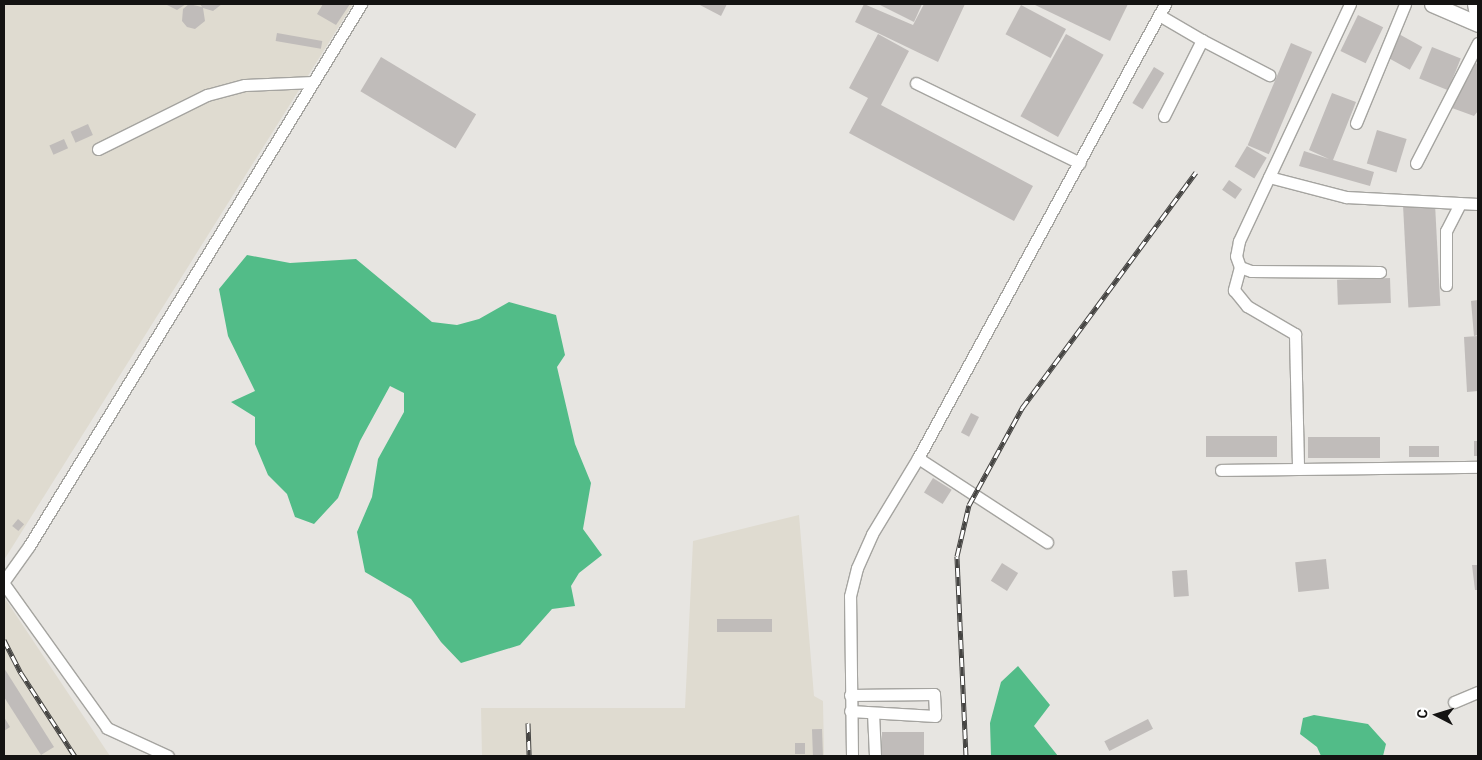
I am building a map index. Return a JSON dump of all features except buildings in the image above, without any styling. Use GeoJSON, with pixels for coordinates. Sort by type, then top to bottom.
{"type":"FeatureCollection","features":[{"type":"Feature","properties":{"kind":"main road"},"geometry":{"type":"LineString","coordinates":[[1432,4],[1478,24]]}},
{"type":"Feature","properties":{"kind":"street"},"geometry":{"type":"LineString","coordinates":[[168,756],[107,728],[4,583],[29,546],[361,4]]}},
{"type":"Feature","properties":{"kind":"street"},"geometry":{"type":"LineString","coordinates":[[1298,469],[1295,334],[1247,306],[1234,290],[1240,267],[1236,256],[1239,242],[1350,4]]}},
{"type":"Feature","properties":{"kind":"street"},"geometry":{"type":"LineString","coordinates":[[1356,123],[1405,4]]}},
{"type":"Feature","properties":{"kind":"street"},"geometry":{"type":"LineString","coordinates":[[1473,4],[1478,24]]}},
{"type":"Feature","properties":{"kind":"street"},"geometry":{"type":"LineString","coordinates":[[852,756],[850,596],[857,568],[872,534],[918,458],[1080,163],[1160,8],[1202,40],[1269,75]]}},
{"type":"Feature","properties":{"kind":"street"},"geometry":{"type":"LineString","coordinates":[[1164,116],[1202,40]]}},
{"type":"Feature","properties":{"kind":"street"},"geometry":{"type":"LineString","coordinates":[[1416,162],[1478,43]]}},
{"type":"Feature","properties":{"kind":"street"},"geometry":{"type":"LineString","coordinates":[[98,149],[208,95],[245,85],[313,82]]}},
{"type":"Feature","properties":{"kind":"street"},"geometry":{"type":"LineString","coordinates":[[916,83],[1080,163]]}},
{"type":"Feature","properties":{"kind":"street"},"geometry":{"type":"LineString","coordinates":[[1269,176],[1346,197],[1478,204]]}},
{"type":"Feature","properties":{"kind":"street"},"geometry":{"type":"LineString","coordinates":[[1446,285],[1446,231],[1460,203]]}},
{"type":"Feature","properties":{"kind":"street"},"geometry":{"type":"LineString","coordinates":[[1240,267],[1251,271],[1380,272]]}},
{"type":"Feature","properties":{"kind":"street"},"geometry":{"type":"LineString","coordinates":[[918,458],[1047,542]]}},
{"type":"Feature","properties":{"kind":"street"},"geometry":{"type":"LineString","coordinates":[[1221,470],[1478,467]]}},
{"type":"Feature","properties":{"kind":"street"},"geometry":{"type":"LineString","coordinates":[[1454,702],[1478,692]]}},
{"type":"Feature","properties":{"kind":"street"},"geometry":{"type":"LineString","coordinates":[[850,695],[934,694],[935,716],[850,711]]}},
{"type":"Feature","properties":{"kind":"street"},"geometry":{"type":"LineString","coordinates":[[873,713],[875,756]]}},
{"type":"Feature","properties":{"kind":"shaded area"},"geometry":{"type":"Polygon","coordinates":[[[4,4],[353,4],[4,560],[4,4]]]}},
{"type":"Feature","properties":{"kind":"shaded area"},"geometry":{"type":"Polygon","coordinates":[[[247,255],[290,263],[356,259],[432,322],[457,325],[479,319],[509,302],[556,315],[565,355],[557,367],[575,444],[591,483],[583,529],[602,555],[579,573],[571,586],[575,606],[552,609],[520,645],[461,663],[441,642],[411,599],[365,572],[357,532],[372,497],[378,459],[404,412],[404,393],[390,386],[360,441],[338,498],[314,524],[295,517],[287,494],[268,475],[255,444],[255,417],[231,402],[255,391],[228,336],[219,289],[247,255]]]}},
{"type":"Feature","properties":{"kind":"shaded area"},"geometry":{"type":"Polygon","coordinates":[[[799,515],[814,696],[823,701],[824,756],[482,756],[481,708],[685,708],[693,541],[799,515]]]}},
{"type":"Feature","properties":{"kind":"shaded area"},"geometry":{"type":"Polygon","coordinates":[[[4,597],[110,756],[4,756],[4,597]]]}},
{"type":"Feature","properties":{"kind":"shaded area"},"geometry":{"type":"Polygon","coordinates":[[[1018,666],[1050,705],[1034,726],[1058,756],[991,756],[990,723],[1001,682],[1018,666]]]}},
{"type":"Feature","properties":{"kind":"shaded area"},"geometry":{"type":"Polygon","coordinates":[[[1314,715],[1368,724],[1386,744],[1383,756],[1321,756],[1317,747],[1300,734],[1303,718],[1314,715]]]}},
{"type":"Feature","properties":{"kind":"railway"},"geometry":{"type":"LineString","coordinates":[[966,756],[957,556],[969,505],[1022,408],[1196,172]]}},
{"type":"Feature","properties":{"kind":"railway"},"geometry":{"type":"LineString","coordinates":[[4,640],[21,673],[75,756]]}},
{"type":"Feature","properties":{"kind":"railway"},"geometry":{"type":"LineString","coordinates":[[528,723],[529,756]]}}]}
